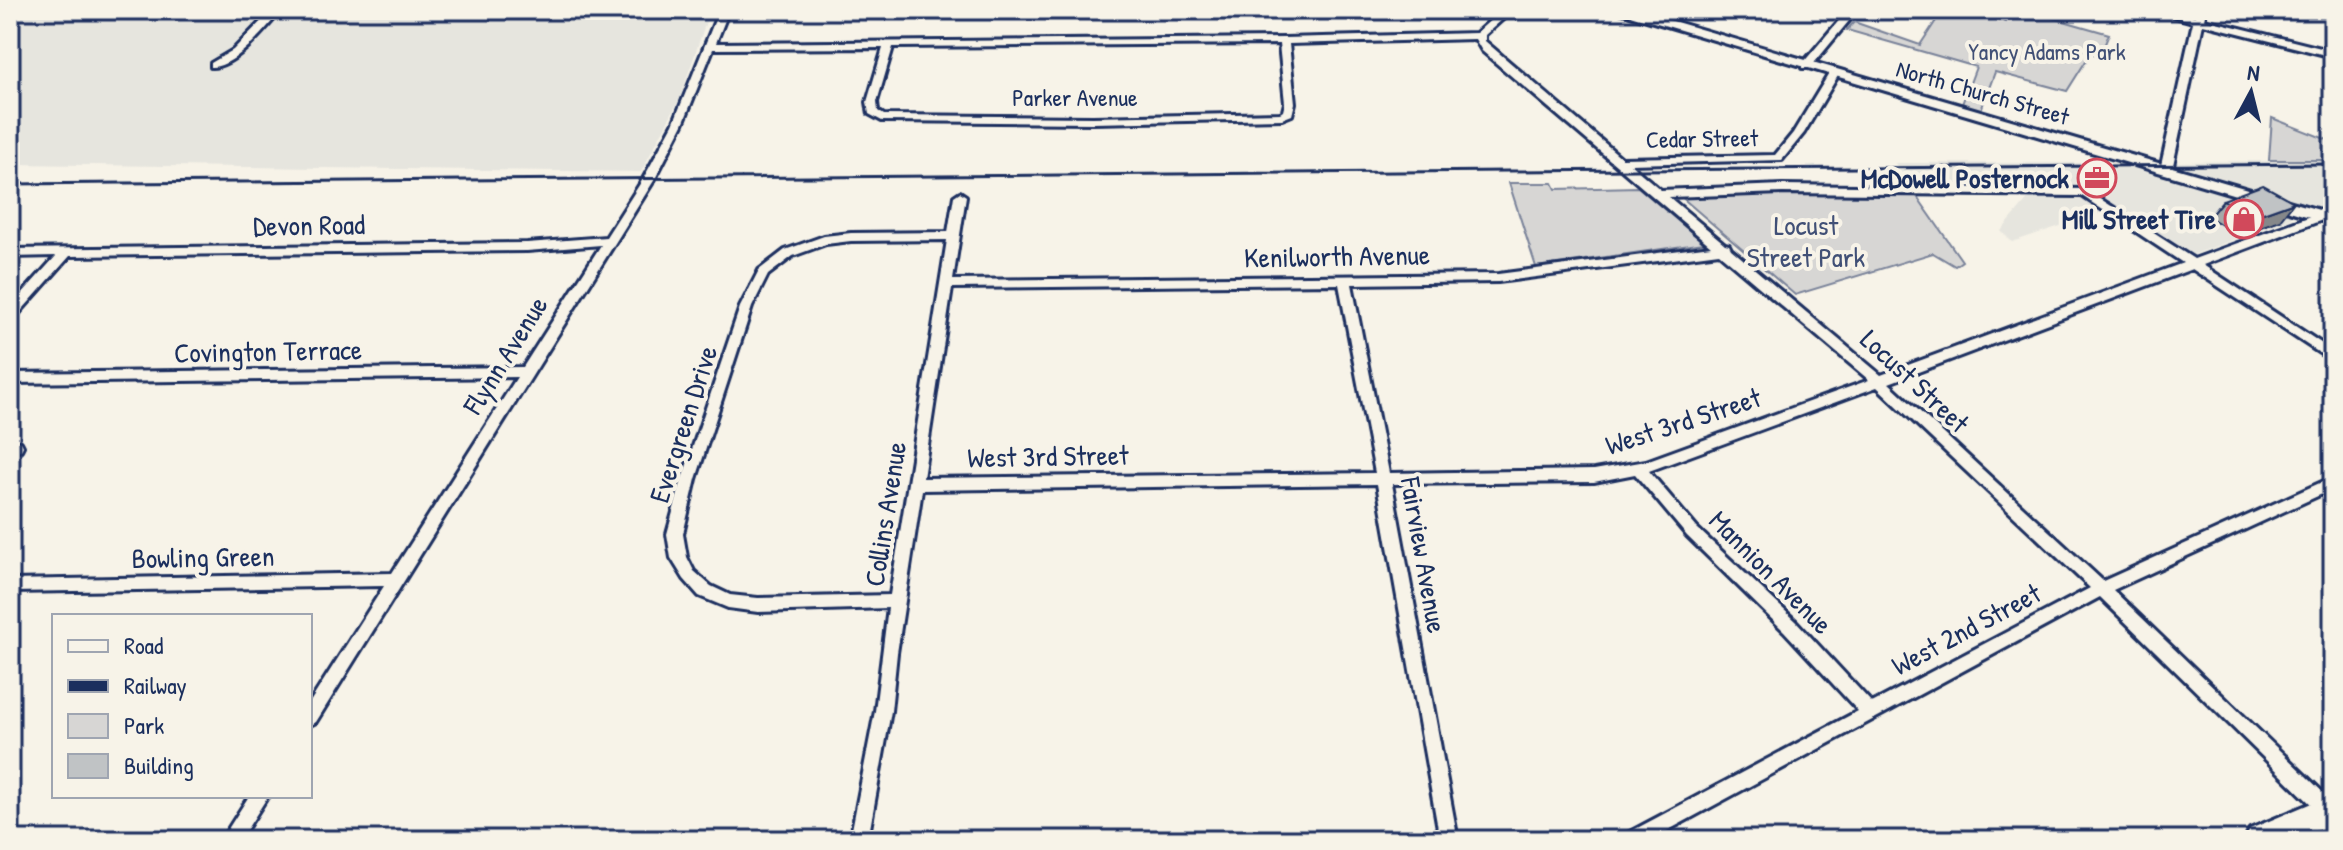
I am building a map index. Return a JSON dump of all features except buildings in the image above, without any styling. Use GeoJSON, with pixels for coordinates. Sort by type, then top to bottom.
{"type":"FeatureCollection","features":[{"type":"Feature","properties":{"kind":"main road","name":"North Church Street"},"geometry":{"type":"LineString","coordinates":[[1620,10],[2329,215]]}},
{"type":"Feature","properties":{"kind":"main road"},"geometry":{"type":"LineString","coordinates":[[2261,840],[2331,809]]}},
{"type":"Feature","properties":{"kind":"street"},"geometry":{"type":"LineString","coordinates":[[215,65],[237,52],[277,10]]}},
{"type":"Feature","properties":{"kind":"street","name":"Flynn Avenue"},"geometry":{"type":"LineString","coordinates":[[312,714],[610,241],[672,137],[724,10]]}},
{"type":"Feature","properties":{"kind":"street"},"geometry":{"type":"LineString","coordinates":[[709,46],[1284,41],[1480,36],[1508,10]]}},
{"type":"Feature","properties":{"kind":"street"},"geometry":{"type":"LineString","coordinates":[[1806,66],[1853,10]]}},
{"type":"Feature","properties":{"kind":"street"},"geometry":{"type":"LineString","coordinates":[[2157,10],[2200,16],[2333,54]]}},
{"type":"Feature","properties":{"kind":"street"},"geometry":{"type":"LineString","coordinates":[[2166,170],[2200,16]]}},
{"type":"Feature","properties":{"kind":"street","name":"Locust Street"},"geometry":{"type":"LineString","coordinates":[[1480,36],[1486,49],[1878,380],[2331,809]]}},
{"type":"Feature","properties":{"kind":"street","name":"Parker Avenue"},"geometry":{"type":"LineString","coordinates":[[889,44],[872,102],[873,112],[887,119],[918,120],[1275,117],[1288,113],[1290,103],[1284,41]]}},
{"type":"Feature","properties":{"kind":"street","name":"Cedar Street"},"geometry":{"type":"LineString","coordinates":[[1621,161],[1778,158],[1797,138],[1805,119],[1834,74]]}},
{"type":"Feature","properties":{"kind":"street"},"geometry":{"type":"LineString","coordinates":[[1661,194],[1782,189],[2085,193],[2333,357]]}},
{"type":"Feature","properties":{"kind":"street","name":"Collins Avenue"},"geometry":{"type":"LineString","coordinates":[[859,840],[883,711],[897,601],[960,196]]}},
{"type":"Feature","properties":{"kind":"street","name":"West 3rd Street"},"geometry":{"type":"LineString","coordinates":[[916,484],[1594,476],[1638,468],[2329,215]]}},
{"type":"Feature","properties":{"kind":"street","name":"Evergreen Drive"},"geometry":{"type":"LineString","coordinates":[[897,601],[758,605],[728,601],[705,591],[689,575],[679,558],[675,534],[689,479],[746,307],[763,273],[789,253],[824,240],[954,236]]}},
{"type":"Feature","properties":{"kind":"street","name":"Devon Road"},"geometry":{"type":"LineString","coordinates":[[10,253],[527,247],[610,241]]}},
{"type":"Feature","properties":{"kind":"street","name":"Kenilworth Avenue"},"geometry":{"type":"LineString","coordinates":[[947,284],[1521,277],[1725,248]]}},
{"type":"Feature","properties":{"kind":"street"},"geometry":{"type":"LineString","coordinates":[[10,315],[67,252]]}},
{"type":"Feature","properties":{"kind":"street","name":"Fairview Avenue"},"geometry":{"type":"LineString","coordinates":[[1345,280],[1449,840]]}},
{"type":"Feature","properties":{"kind":"street","name":"Covington Terrace"},"geometry":{"type":"LineString","coordinates":[[10,378],[527,372]]}},
{"type":"Feature","properties":{"kind":"street","name":"Mannion Avenue"},"geometry":{"type":"LineString","coordinates":[[1638,468],[1692,532],[1790,626],[1870,712]]}},
{"type":"Feature","properties":{"kind":"street","name":"West 2nd Street"},"geometry":{"type":"LineString","coordinates":[[1632,840],[2101,589],[2333,483]]}},
{"type":"Feature","properties":{"kind":"street","name":"Bowling Green"},"geometry":{"type":"LineString","coordinates":[[10,586],[397,579]]}},
{"type":"Feature","properties":{"kind":"street"},"geometry":{"type":"LineString","coordinates":[[230,840],[258,798]]}},
{"type":"Feature","properties":{"kind":"shaded area"},"geometry":{"type":"Polygon","coordinates":[[[10,10],[710,10],[680,98],[641,172],[10,164],[10,10]]]}},
{"type":"Feature","properties":{"kind":"shaded area"},"geometry":{"type":"Polygon","coordinates":[[[2333,160],[2333,204],[2324,208],[2175,167],[2176,162],[2333,160]]]}},
{"type":"Feature","properties":{"kind":"shaded area"},"geometry":{"type":"Polygon","coordinates":[[[1895,163],[2115,163],[2292,214],[2291,218],[2190,256],[2115,208],[2012,242],[2001,231],[2030,197],[1916,195],[1895,163]]]}},
{"type":"Feature","properties":{"kind":"green space","name":"Yancy Adams Park"},"geometry":{"type":"Polygon","coordinates":[[[1943,10],[1971,10],[2006,22],[2012,10],[2025,10],[2109,34],[2100,56],[2091,53],[2067,91],[1995,72],[1981,110],[1962,104],[1976,67],[1847,30],[1854,22],[1920,45],[1943,10]]]}},
{"type":"Feature","properties":{"kind":"green space"},"geometry":{"type":"Polygon","coordinates":[[[2272,118],[2333,142],[2333,160],[2269,160],[2272,118]]]}},
{"type":"Feature","properties":{"kind":"green space","name":"Locust Street Park"},"geometry":{"type":"Polygon","coordinates":[[[1509,183],[1553,183],[1556,189],[1638,187],[1704,243],[1536,267],[1509,183]]]}},
{"type":"Feature","properties":{"kind":"green space","name":"Locust Street Park"},"geometry":{"type":"Polygon","coordinates":[[[1679,195],[1916,195],[1962,261],[1955,266],[1933,253],[1795,295],[1679,195]]]}},
{"type":"Feature","properties":{"kind":"waterway"},"geometry":{"type":"LineString","coordinates":[[2260,10],[2298,19]]}},
{"type":"Feature","properties":{"kind":"railway"},"geometry":{"type":"LineString","coordinates":[[10,184],[2333,164]]}},
{"type":"Feature","properties":{"kind":"place","name":"McDowell Posternock"},"geometry":{"type":"Point","coordinates":[2097,178]}},
{"type":"Feature","properties":{"kind":"place","name":"Mill Street Tire"},"geometry":{"type":"Point","coordinates":[2244,219]}}]}
